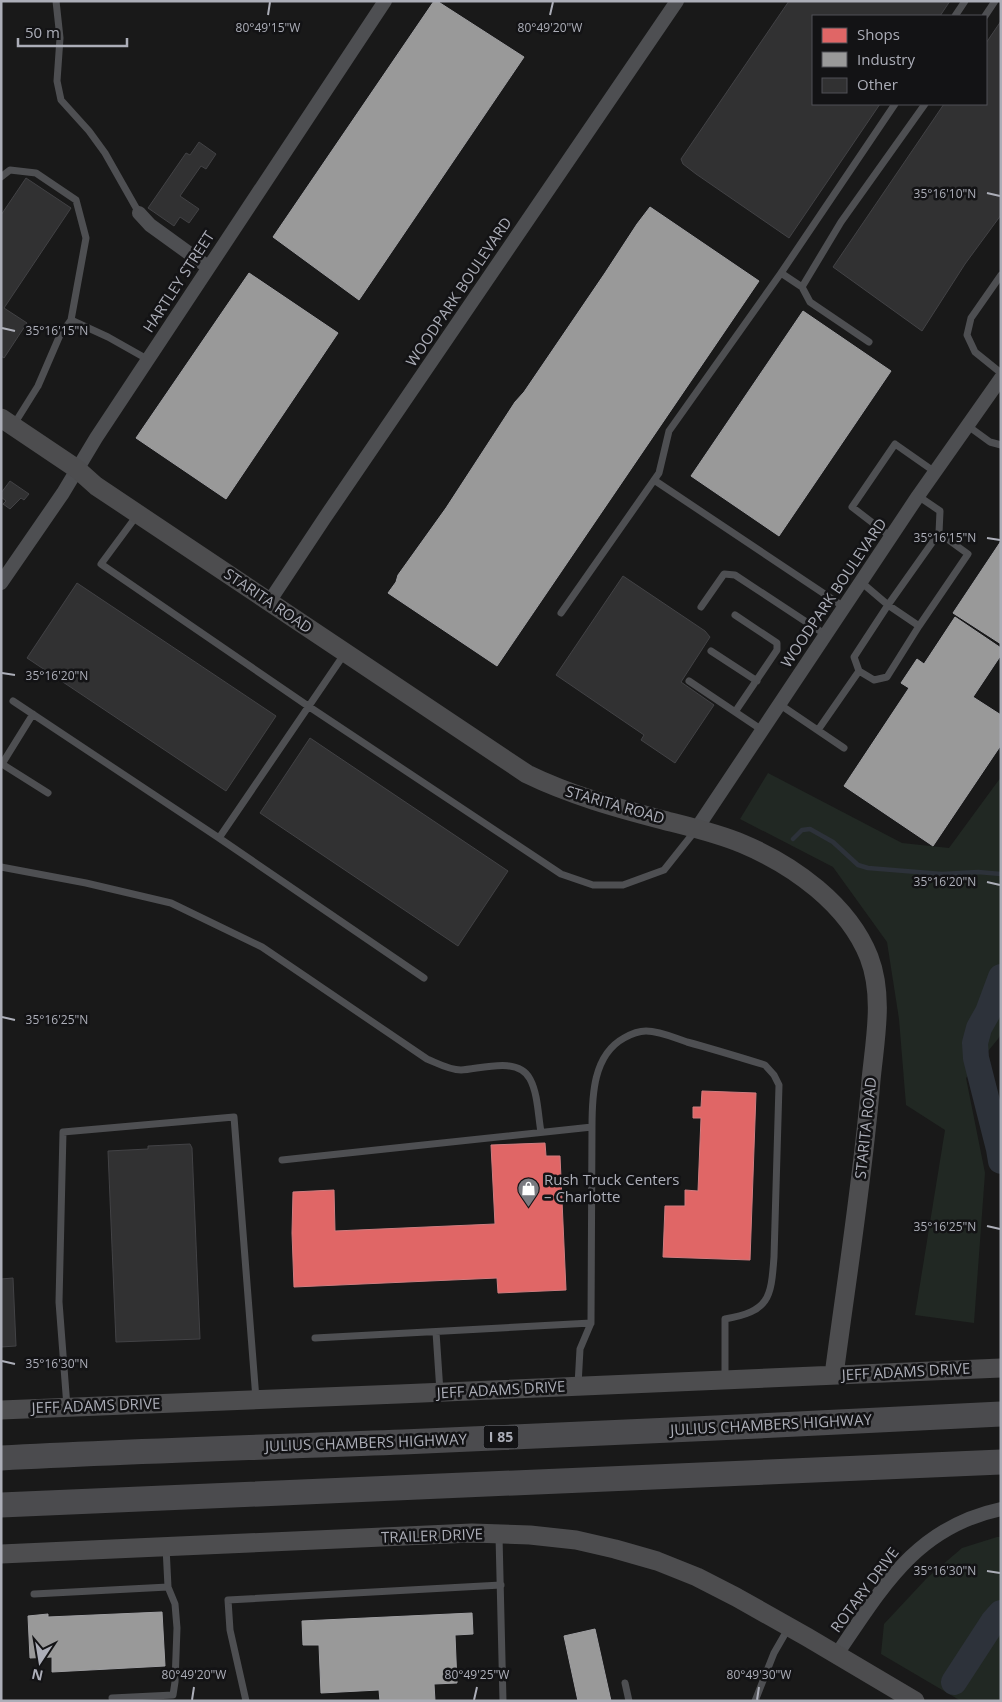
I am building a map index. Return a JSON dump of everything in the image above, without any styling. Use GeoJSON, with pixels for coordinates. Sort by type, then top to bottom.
{"type":"FeatureCollection","features":[{"type":"Feature","properties":{"kind":"highway","name":"JULIUS CHAMBERS HIGHWAY"},"geometry":{"type":"LineString","coordinates":[[1,1458],[790,1425],[1001,1414]]}},
{"type":"Feature","properties":{"kind":"highway"},"geometry":{"type":"LineString","coordinates":[[1,1505],[1001,1462]]}},
{"type":"Feature","properties":{"kind":"street","name":"HARTLEY STREET"},"geometry":{"type":"LineString","coordinates":[[1,583],[63,492],[147,359],[385,1]]}},
{"type":"Feature","properties":{"kind":"street","name":"WOODPARK BOULEVARD"},"geometry":{"type":"LineString","coordinates":[[269,602],[677,1]]}},
{"type":"Feature","properties":{"kind":"street"},"geometry":{"type":"LineString","coordinates":[[139,213],[150,225],[208,267]]}},
{"type":"Feature","properties":{"kind":"street","name":"WOODPARK BOULEVARD"},"geometry":{"type":"LineString","coordinates":[[696,828],[918,496],[1001,378]]}},
{"type":"Feature","properties":{"kind":"street","name":"STARITA ROAD"},"geometry":{"type":"LineString","coordinates":[[7,422],[77,469],[96,486],[526,774],[568,792],[742,843],[770,857],[820,891],[841,912],[858,934],[872,965],[877,988],[877,1012],[865,1147],[834,1375]]}},
{"type":"Feature","properties":{"kind":"street","name":"JEFF ADAMS DRIVE"},"geometry":{"type":"LineString","coordinates":[[1,1410],[1001,1368]]}},
{"type":"Feature","properties":{"kind":"street","name":"ROTARY DRIVE"},"geometry":{"type":"LineString","coordinates":[[838,1654],[889,1580],[918,1549],[945,1530],[977,1516],[1001,1509]]}},
{"type":"Feature","properties":{"kind":"street","name":"TRAILER DRIVE"},"geometry":{"type":"LineString","coordinates":[[1,1554],[472,1533],[530,1535],[576,1540],[650,1559],[697,1577],[838,1654]]}},
{"type":"Feature","properties":{"kind":"street"},"geometry":{"type":"LineString","coordinates":[[838,1654],[915,1701]]}},
{"type":"Feature","properties":{"kind":"lane"},"geometry":{"type":"LineString","coordinates":[[56,1],[60,38],[57,81],[61,100],[105,153],[139,213]]}},
{"type":"Feature","properties":{"kind":"lane"},"geometry":{"type":"LineString","coordinates":[[955,15],[965,1]]}},
{"type":"Feature","properties":{"kind":"lane"},"geometry":{"type":"LineString","coordinates":[[986,15],[995,1]]}},
{"type":"Feature","properties":{"kind":"lane"},"geometry":{"type":"LineString","coordinates":[[561,613],[659,473],[670,432],[894,105]]}},
{"type":"Feature","properties":{"kind":"lane"},"geometry":{"type":"LineString","coordinates":[[802,287],[841,222],[924,105]]}},
{"type":"Feature","properties":{"kind":"lane"},"geometry":{"type":"LineString","coordinates":[[1,177],[10,170],[36,173],[76,200],[86,238],[71,320],[60,335],[38,386],[7,422]]}},
{"type":"Feature","properties":{"kind":"lane"},"geometry":{"type":"LineString","coordinates":[[781,272],[802,287],[810,302],[869,342]]}},
{"type":"Feature","properties":{"kind":"lane"},"geometry":{"type":"LineString","coordinates":[[1001,275],[971,318],[967,335],[975,352],[1001,373]]}},
{"type":"Feature","properties":{"kind":"lane"},"geometry":{"type":"LineString","coordinates":[[71,320],[108,337],[147,359]]}},
{"type":"Feature","properties":{"kind":"lane"},"geometry":{"type":"LineString","coordinates":[[968,426],[990,442],[1001,446]]}},
{"type":"Feature","properties":{"kind":"lane"},"geometry":{"type":"LineString","coordinates":[[891,537],[852,507],[894,444],[935,472]]}},
{"type":"Feature","properties":{"kind":"lane"},"geometry":{"type":"LineString","coordinates":[[654,480],[844,607]]}},
{"type":"Feature","properties":{"kind":"lane"},"geometry":{"type":"LineString","coordinates":[[918,496],[940,512],[939,533],[854,657],[859,671],[874,680],[887,677],[968,554],[939,533]]}},
{"type":"Feature","properties":{"kind":"lane"},"geometry":{"type":"LineString","coordinates":[[138,514],[101,564],[308,706],[560,874],[593,885],[623,885],[664,870],[696,828]]}},
{"type":"Feature","properties":{"kind":"lane"},"geometry":{"type":"LineString","coordinates":[[701,607],[724,574],[735,575],[826,635]]}},
{"type":"Feature","properties":{"kind":"lane"},"geometry":{"type":"LineString","coordinates":[[861,582],[888,605],[919,626]]}},
{"type":"Feature","properties":{"kind":"lane"},"geometry":{"type":"LineString","coordinates":[[735,615],[777,643],[777,650],[736,712]]}},
{"type":"Feature","properties":{"kind":"lane"},"geometry":{"type":"LineString","coordinates":[[711,651],[756,681]]}},
{"type":"Feature","properties":{"kind":"lane"},"geometry":{"type":"LineString","coordinates":[[219,838],[345,653]]}},
{"type":"Feature","properties":{"kind":"lane"},"geometry":{"type":"LineString","coordinates":[[818,730],[859,671]]}},
{"type":"Feature","properties":{"kind":"lane"},"geometry":{"type":"LineString","coordinates":[[689,681],[762,730]]}},
{"type":"Feature","properties":{"kind":"lane"},"geometry":{"type":"LineString","coordinates":[[13,701],[219,838],[424,978]]}},
{"type":"Feature","properties":{"kind":"lane"},"geometry":{"type":"LineString","coordinates":[[780,704],[844,748]]}},
{"type":"Feature","properties":{"kind":"lane"},"geometry":{"type":"LineString","coordinates":[[33,714],[2,764],[48,793]]}},
{"type":"Feature","properties":{"kind":"lane"},"geometry":{"type":"LineString","coordinates":[[1,866],[171,903],[262,947],[427,1059],[459,1070],[508,1066],[520,1068],[530,1078],[535,1094],[541,1132]]}},
{"type":"Feature","properties":{"kind":"lane"},"geometry":{"type":"LineString","coordinates":[[578,1386],[580,1349],[591,1323],[592,1104],[595,1081],[601,1061],[617,1042],[632,1034],[646,1031],[669,1036],[765,1065],[774,1075],[779,1086],[772,1281],[766,1299],[758,1309],[745,1316],[725,1320],[725,1380]]}},
{"type":"Feature","properties":{"kind":"lane"},"geometry":{"type":"LineString","coordinates":[[67,1407],[59,1302],[63,1132],[234,1117],[256,1400]]}},
{"type":"Feature","properties":{"kind":"lane"},"geometry":{"type":"LineString","coordinates":[[282,1160],[592,1127]]}},
{"type":"Feature","properties":{"kind":"lane"},"geometry":{"type":"LineString","coordinates":[[315,1338],[591,1323]]}},
{"type":"Feature","properties":{"kind":"lane"},"geometry":{"type":"LineString","coordinates":[[436,1332],[440,1392]]}},
{"type":"Feature","properties":{"kind":"lane"},"geometry":{"type":"LineString","coordinates":[[499,1534],[503,1701]]}},
{"type":"Feature","properties":{"kind":"lane"},"geometry":{"type":"LineString","coordinates":[[112,1698],[173,1698],[176,1682],[177,1628],[175,1604],[168,1587],[166,1547]]}},
{"type":"Feature","properties":{"kind":"lane"},"geometry":{"type":"LineString","coordinates":[[246,1701],[230,1630],[228,1600],[501,1585]]}},
{"type":"Feature","properties":{"kind":"lane"},"geometry":{"type":"LineString","coordinates":[[34,1594],[168,1587]]}},
{"type":"Feature","properties":{"kind":"lane"},"geometry":{"type":"LineString","coordinates":[[755,1701],[774,1653],[790,1627]]}},
{"type":"Feature","properties":{"kind":"lane"},"geometry":{"type":"LineString","coordinates":[[625,1683],[629,1701]]}},
{"type":"Feature","properties":{"kind":"shaded area"},"geometry":{"type":"Polygon","coordinates":[[[768,773],[902,843],[949,848],[1001,777],[1001,1034],[966,1078],[985,1173],[974,1323],[915,1315],[945,1130],[906,1105],[899,1019],[887,942],[833,867],[740,819],[768,773]]]}},
{"type":"Feature","properties":{"kind":"shaded area"},"geometry":{"type":"Polygon","coordinates":[[[1001,1537],[1001,1701],[961,1701],[881,1654],[884,1624],[926,1579],[962,1548],[1001,1537]]]}},
{"type":"Feature","properties":{"kind":"building: Shops"},"geometry":{"type":"Polygon","coordinates":[[[702,1091],[756,1093],[750,1260],[663,1257],[665,1206],[685,1206],[685,1190],[698,1191],[701,1118],[693,1118],[693,1107],[701,1107],[702,1091]]]}},
{"type":"Feature","properties":{"kind":"building: Shops","name":"Rush Truck Centers – Charlotte"},"geometry":{"type":"Polygon","coordinates":[[[545,1143],[546,1156],[560,1156],[566,1290],[498,1293],[497,1278],[294,1287],[293,1192],[334,1190],[335,1231],[495,1224],[491,1145],[545,1143]]]}},
{"type":"Feature","properties":{"kind":"building: Industry"},"geometry":{"type":"Polygon","coordinates":[[[434,1],[437,1],[524,57],[359,300],[273,237],[434,1]]]}},
{"type":"Feature","properties":{"kind":"building: Industry"},"geometry":{"type":"Polygon","coordinates":[[[650,207],[759,281],[497,666],[388,593],[396,582],[398,575],[446,508],[515,402],[524,392],[650,207]]]}},
{"type":"Feature","properties":{"kind":"building: Industry"},"geometry":{"type":"Polygon","coordinates":[[[249,273],[338,333],[226,499],[136,438],[249,273]]]}},
{"type":"Feature","properties":{"kind":"building: Industry"},"geometry":{"type":"Polygon","coordinates":[[[803,311],[891,371],[779,536],[691,476],[803,311]]]}},
{"type":"Feature","properties":{"kind":"building: Industry"},"geometry":{"type":"Polygon","coordinates":[[[1001,541],[1001,644],[953,613],[1001,541]]]}},
{"type":"Feature","properties":{"kind":"building: Industry"},"geometry":{"type":"Polygon","coordinates":[[[955,617],[1001,648],[1001,655],[973,697],[1001,715],[1001,745],[933,846],[844,786],[909,688],[901,683],[917,659],[924,664],[955,617]]]}},
{"type":"Feature","properties":{"kind":"building: Industry"},"geometry":{"type":"Polygon","coordinates":[[[162,1612],[165,1666],[52,1672],[52,1657],[30,1658],[28,1616],[48,1614],[48,1617],[162,1612]]]}},
{"type":"Feature","properties":{"kind":"building: Industry"},"geometry":{"type":"Polygon","coordinates":[[[472,1613],[473,1634],[455,1635],[457,1683],[434,1684],[435,1701],[380,1701],[379,1690],[321,1693],[319,1645],[303,1645],[302,1621],[472,1613]]]}},
{"type":"Feature","properties":{"kind":"building: Industry"},"geometry":{"type":"Polygon","coordinates":[[[595,1629],[611,1701],[578,1701],[564,1636],[595,1629]]]}},
{"type":"Feature","properties":{"kind":"building: Other"},"geometry":{"type":"Polygon","coordinates":[[[789,1],[950,1],[941,15],[812,15],[812,105],[879,105],[789,238],[696,174],[683,164],[681,159],[789,1]]]}},
{"type":"Feature","properties":{"kind":"building: Other"},"geometry":{"type":"Polygon","coordinates":[[[1001,21],[1001,215],[965,264],[922,331],[833,267],[943,105],[987,105],[987,42],[1001,21]]]}},
{"type":"Feature","properties":{"kind":"building: Other"},"geometry":{"type":"Polygon","coordinates":[[[199,142],[216,154],[206,169],[201,166],[180,196],[199,209],[189,223],[180,217],[174,226],[148,208],[186,153],[190,155],[199,142]]]}},
{"type":"Feature","properties":{"kind":"building: Other"},"geometry":{"type":"Polygon","coordinates":[[[26,178],[71,208],[4,308],[27,323],[4,358],[1,356],[1,215],[26,178]]]}},
{"type":"Feature","properties":{"kind":"building: Other"},"geometry":{"type":"Polygon","coordinates":[[[10,481],[29,494],[24,500],[21,498],[10,509],[3,504],[6,501],[1,497],[1,493],[10,481]]]}},
{"type":"Feature","properties":{"kind":"building: Other"},"geometry":{"type":"Polygon","coordinates":[[[623,576],[705,631],[710,637],[681,682],[714,705],[675,763],[641,740],[644,735],[556,675],[623,576]]]}},
{"type":"Feature","properties":{"kind":"building: Other"},"geometry":{"type":"Polygon","coordinates":[[[77,583],[276,716],[226,791],[27,658],[77,583]]]}},
{"type":"Feature","properties":{"kind":"building: Other"},"geometry":{"type":"Polygon","coordinates":[[[310,738],[508,871],[458,946],[260,813],[310,738]]]}},
{"type":"Feature","properties":{"kind":"building: Other"},"geometry":{"type":"Polygon","coordinates":[[[190,1144],[192,1148],[200,1339],[116,1342],[108,1151],[148,1149],[148,1146],[190,1144]]]}},
{"type":"Feature","properties":{"kind":"building: Other"},"geometry":{"type":"Polygon","coordinates":[[[13,1278],[16,1346],[1,1347],[1,1279],[13,1278]]]}},
{"type":"Feature","properties":{"kind":"waterway"},"geometry":{"type":"LineString","coordinates":[[793,839],[802,830],[810,829],[833,842],[858,865],[868,868],[942,874],[978,872],[1001,874]]}},
{"type":"Feature","properties":{"kind":"waterway"},"geometry":{"type":"LineString","coordinates":[[1001,977],[988,1012],[979,1028],[975,1043],[976,1058],[1001,1161]]}},
{"type":"Feature","properties":{"kind":"waterway"},"geometry":{"type":"LineString","coordinates":[[954,1682],[993,1622],[1001,1613]]}},
{"type":"Feature","properties":{"kind":"place","name":"Rush Truck Centers – Charlotte"},"geometry":{"type":"Point","coordinates":[528,1208]}}]}
